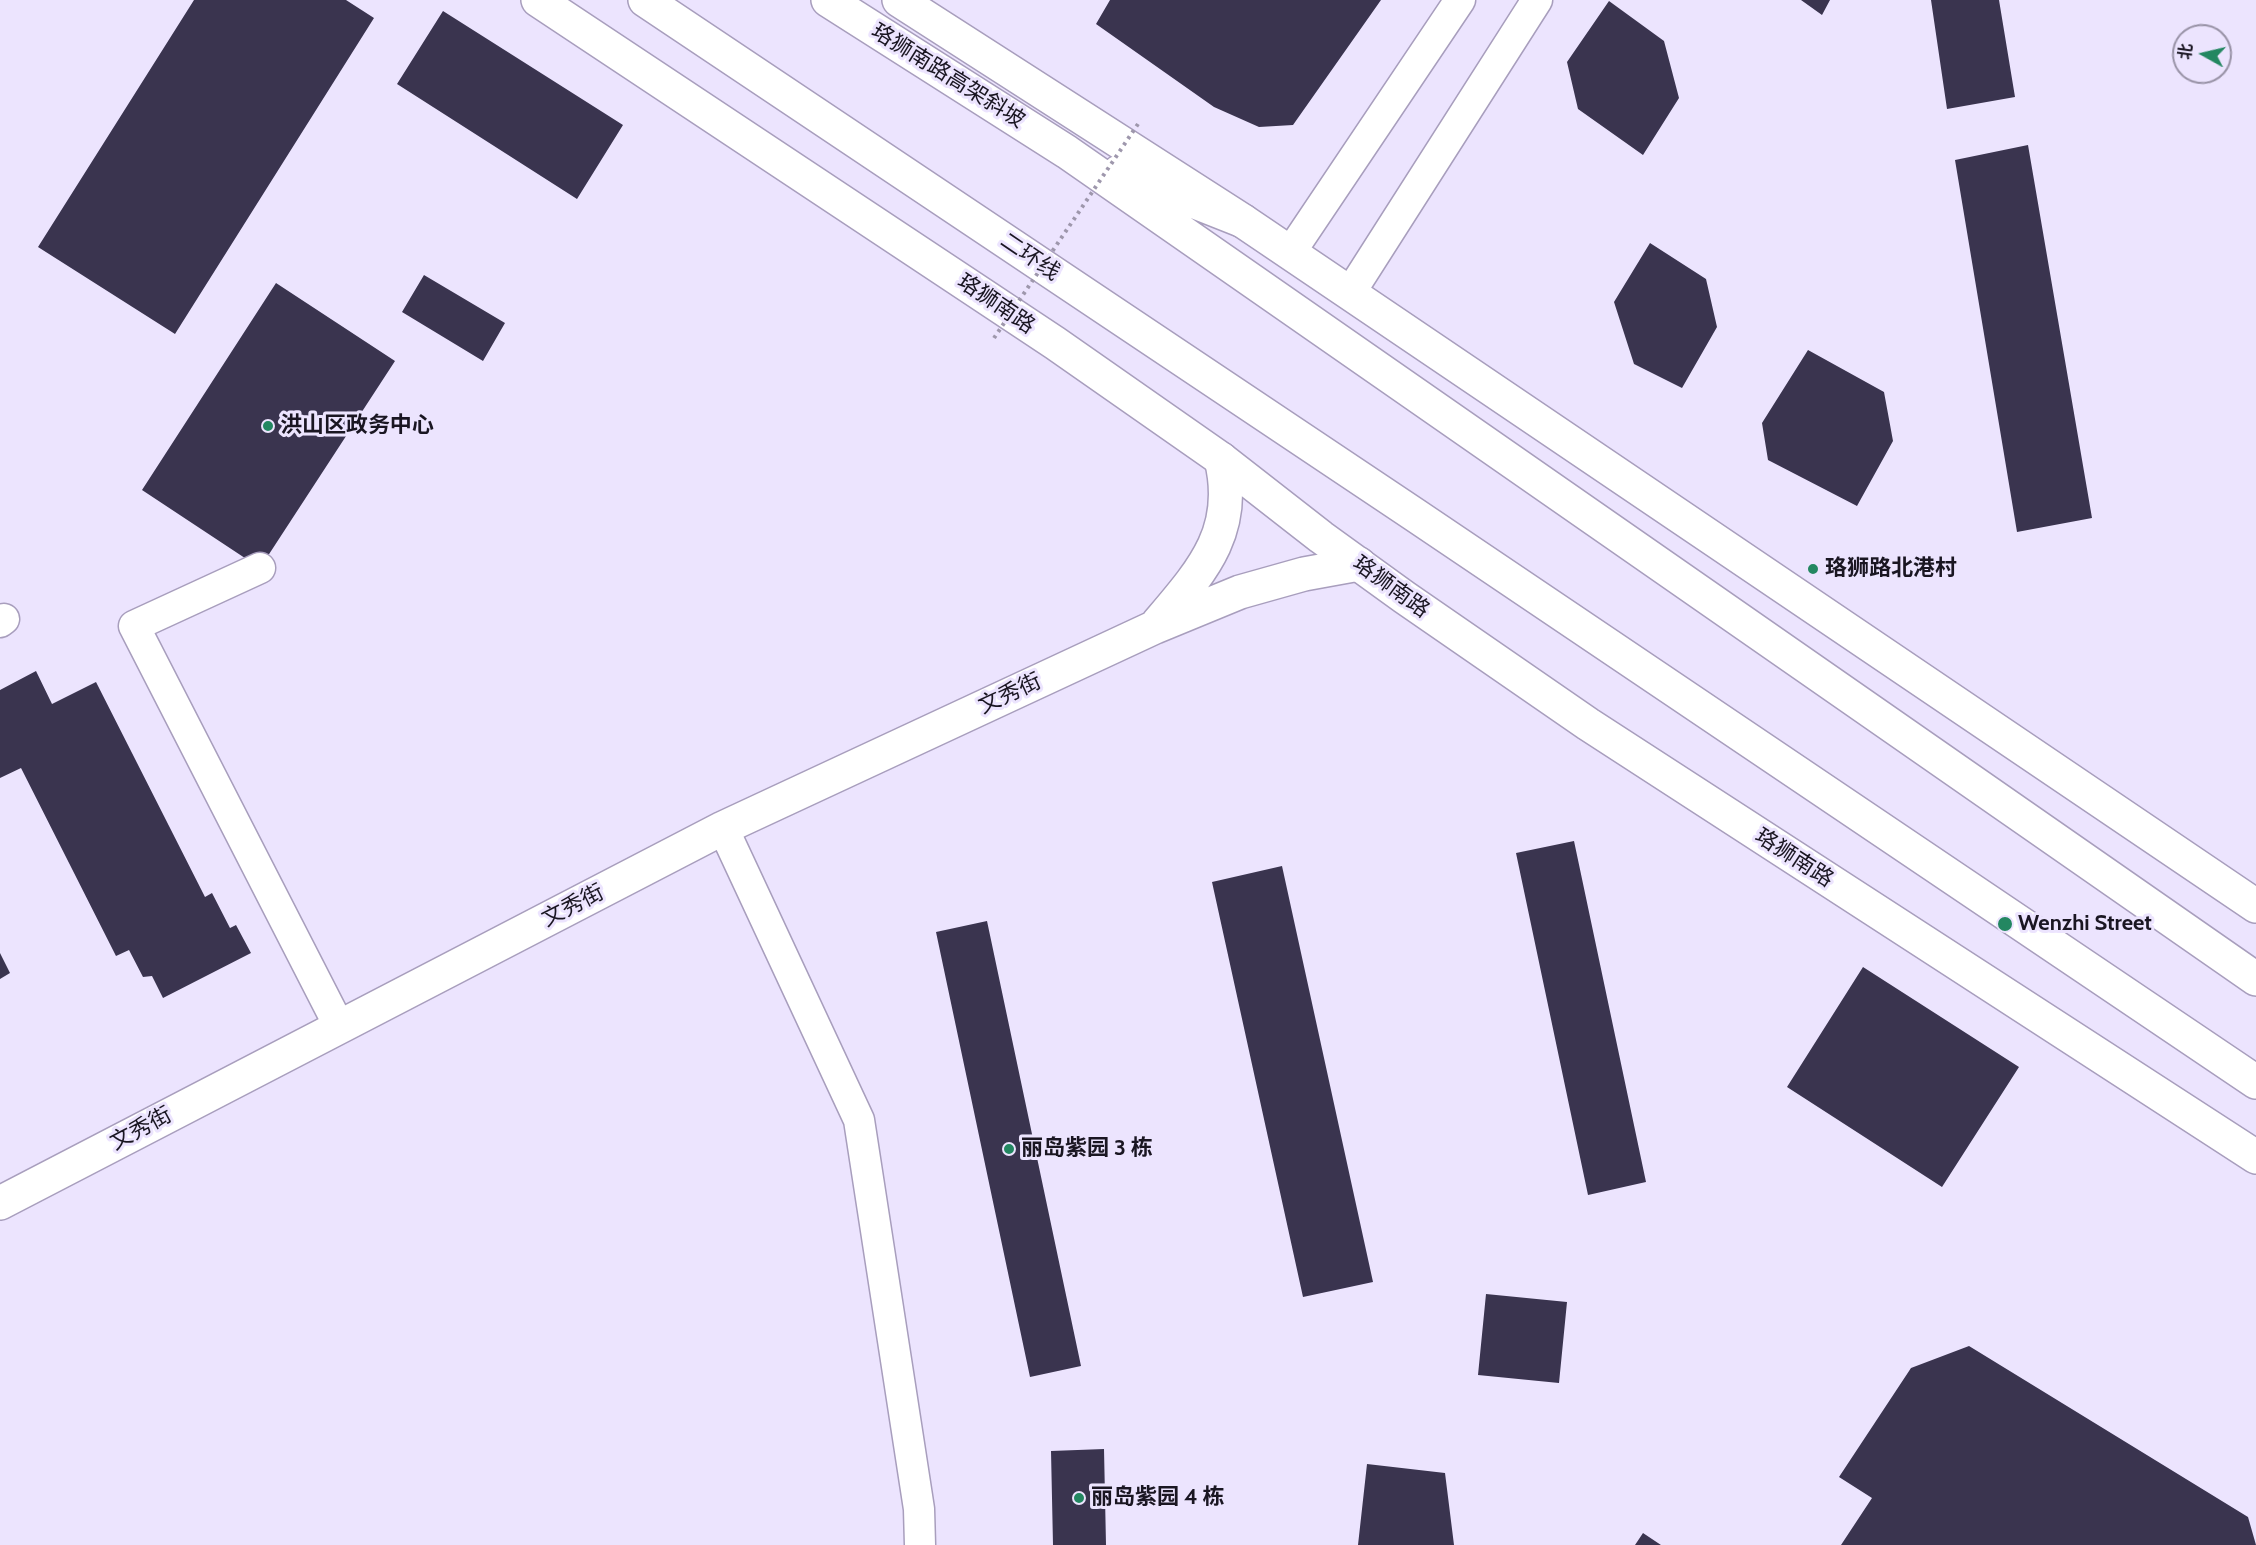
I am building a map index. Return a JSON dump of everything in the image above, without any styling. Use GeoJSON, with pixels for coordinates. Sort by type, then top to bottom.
{"type":"FeatureCollection","features":[{"type":"Feature","properties":{"kind":"main road","name":"珞狮南路"},"geometry":{"type":"LineString","coordinates":[[538,0],[1054,343],[1221,459],[1359,564],[1587,724],[2256,1157]]}},
{"type":"Feature","properties":{"kind":"main road","name":"二环线"},"geometry":{"type":"LineString","coordinates":[[645,0],[1415,514],[2256,1082]]}},
{"type":"Feature","properties":{"kind":"main road","name":"珞狮南路高架斜坡"},"geometry":{"type":"LineString","coordinates":[[828,0],[1067,152]]}},
{"type":"Feature","properties":{"kind":"main road"},"geometry":{"type":"LineString","coordinates":[[899,0],[1290,252],[2256,906]]}},
{"type":"Feature","properties":{"kind":"main road"},"geometry":{"type":"LineString","coordinates":[[1067,152],[1243,221]]}},
{"type":"Feature","properties":{"kind":"main road"},"geometry":{"type":"LineString","coordinates":[[1067,152],[2256,979]]}},
{"type":"Feature","properties":{"kind":"main road","name":"文秀街"},"geometry":{"type":"LineString","coordinates":[[1155,627],[1193,582],[1217,544],[1226,509],[1227,492],[1221,459]]}},
{"type":"Feature","properties":{"kind":"main road","name":"文秀街"},"geometry":{"type":"LineString","coordinates":[[0,1203],[723,828],[1155,627],[1240,592],[1321,570],[1359,564]]}},
{"type":"Feature","properties":{"kind":"street"},"geometry":{"type":"LineString","coordinates":[[1290,252],[1460,0]]}},
{"type":"Feature","properties":{"kind":"street"},"geometry":{"type":"LineString","coordinates":[[1350,293],[1536,0]]}},
{"type":"Feature","properties":{"kind":"street"},"geometry":{"type":"LineString","coordinates":[[260,568],[134,626],[339,1026]]}},
{"type":"Feature","properties":{"kind":"street"},"geometry":{"type":"LineString","coordinates":[[723,828],[859,1120],[919,1509],[920,1545]]}},
{"type":"Feature","properties":{"kind":"path"},"geometry":{"type":"LineString","coordinates":[[994,338],[1138,124]]}},
{"type":"Feature","properties":{"kind":"building"},"geometry":{"type":"Polygon","coordinates":[[[194,0],[346,0],[374,18],[175,334],[38,247],[194,0]]]}},
{"type":"Feature","properties":{"kind":"building"},"geometry":{"type":"Polygon","coordinates":[[[1110,0],[1381,0],[1293,125],[1259,127],[1214,107],[1096,24],[1110,0]]]}},
{"type":"Feature","properties":{"kind":"building"},"geometry":{"type":"Polygon","coordinates":[[[1801,0],[1830,0],[1822,15],[1801,0]]]}},
{"type":"Feature","properties":{"kind":"building"},"geometry":{"type":"Polygon","coordinates":[[[1931,0],[1999,0],[2015,97],[1947,109],[1931,0]]]}},
{"type":"Feature","properties":{"kind":"building"},"geometry":{"type":"Polygon","coordinates":[[[1609,1],[1664,41],[1679,98],[1643,155],[1578,109],[1567,62],[1609,1]]]}},
{"type":"Feature","properties":{"kind":"building"},"geometry":{"type":"Polygon","coordinates":[[[443,11],[623,125],[577,199],[397,84],[443,11]]]}},
{"type":"Feature","properties":{"kind":"building"},"geometry":{"type":"Polygon","coordinates":[[[2028,145],[2092,518],[2017,532],[1955,160],[2028,145]]]}},
{"type":"Feature","properties":{"kind":"building"},"geometry":{"type":"Polygon","coordinates":[[[1650,243],[1706,279],[1717,327],[1682,388],[1634,364],[1614,302],[1650,243]]]}},
{"type":"Feature","properties":{"kind":"building"},"geometry":{"type":"Polygon","coordinates":[[[424,275],[505,323],[483,361],[402,312],[424,275]]]}},
{"type":"Feature","properties":{"kind":"building","name":"洪山区政务中心"},"geometry":{"type":"Polygon","coordinates":[[[276,283],[395,361],[260,568],[142,490],[276,283]]]}},
{"type":"Feature","properties":{"kind":"building"},"geometry":{"type":"Polygon","coordinates":[[[1808,350],[1884,392],[1893,441],[1857,506],[1768,460],[1762,423],[1808,350]]]}},
{"type":"Feature","properties":{"kind":"building"},"geometry":{"type":"Polygon","coordinates":[[[36,671],[52,704],[96,682],[205,897],[212,893],[230,928],[236,925],[251,953],[163,998],[152,976],[143,977],[129,950],[116,956],[21,768],[0,778],[0,690],[36,671]]]}},
{"type":"Feature","properties":{"kind":"building"},"geometry":{"type":"Polygon","coordinates":[[[1574,841],[1646,1182],[1588,1195],[1516,853],[1574,841]]]}},
{"type":"Feature","properties":{"kind":"building"},"geometry":{"type":"Polygon","coordinates":[[[1282,866],[1373,1282],[1303,1297],[1212,882],[1282,866]]]}},
{"type":"Feature","properties":{"kind":"building","name":"丽岛紫园 3 栋"},"geometry":{"type":"Polygon","coordinates":[[[987,921],[1081,1366],[1030,1377],[936,932],[987,921]]]}},
{"type":"Feature","properties":{"kind":"building"},"geometry":{"type":"Polygon","coordinates":[[[0,953],[10,973],[0,979],[0,953]]]}},
{"type":"Feature","properties":{"kind":"building"},"geometry":{"type":"Polygon","coordinates":[[[1863,967],[2019,1067],[1942,1187],[1787,1087],[1863,967]]]}},
{"type":"Feature","properties":{"kind":"building"},"geometry":{"type":"Polygon","coordinates":[[[1486,1294],[1567,1302],[1559,1383],[1478,1375],[1486,1294]]]}},
{"type":"Feature","properties":{"kind":"building"},"geometry":{"type":"Polygon","coordinates":[[[1969,1346],[2248,1517],[2256,1545],[1841,1545],[1872,1498],[1839,1477],[1911,1368],[1969,1346]]]}},
{"type":"Feature","properties":{"kind":"building","name":"丽岛紫园 4 栋"},"geometry":{"type":"Polygon","coordinates":[[[1104,1449],[1106,1545],[1053,1545],[1051,1451],[1104,1449]]]}},
{"type":"Feature","properties":{"kind":"building"},"geometry":{"type":"Polygon","coordinates":[[[1367,1464],[1445,1473],[1454,1545],[1358,1545],[1367,1464]]]}},
{"type":"Feature","properties":{"kind":"building"},"geometry":{"type":"Polygon","coordinates":[[[1643,1533],[1661,1545],[1635,1545],[1643,1533]]]}},
{"type":"Feature","properties":{"kind":"place","name":"洪山区政务中心"},"geometry":{"type":"Point","coordinates":[268,426]}},
{"type":"Feature","properties":{"kind":"place","name":"珞狮路北港村"},"geometry":{"type":"Point","coordinates":[1813,569]}},
{"type":"Feature","properties":{"kind":"place","name":"Wenzhi Street"},"geometry":{"type":"Point","coordinates":[2005,924]}},
{"type":"Feature","properties":{"kind":"place","name":"丽岛紫园 3 栋"},"geometry":{"type":"Point","coordinates":[1009,1149]}},
{"type":"Feature","properties":{"kind":"place","name":"丽岛紫园 4 栋"},"geometry":{"type":"Point","coordinates":[1079,1498]}}]}
